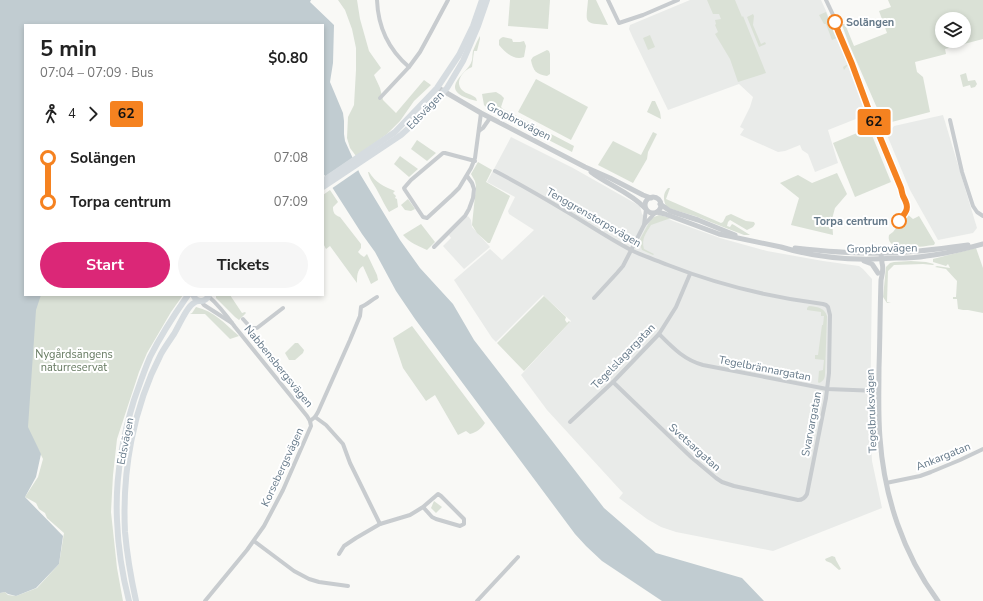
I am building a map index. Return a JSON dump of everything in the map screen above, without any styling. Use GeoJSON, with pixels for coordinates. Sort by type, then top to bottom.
{"type":"FeatureCollection","features":[{"type":"Feature","properties":{"kind":"main road","name":"Edsvägen"},"geometry":{"type":"LineString","coordinates":[[324,186],[395,132],[412,116],[443,81],[459,55],[473,26],[482,0]]}},
{"type":"Feature","properties":{"kind":"main road","name":"Edsvägen"},"geometry":{"type":"LineString","coordinates":[[324,180],[401,135],[423,115],[447,88],[463,61],[487,0]]}},
{"type":"Feature","properties":{"kind":"main road","name":"Edsvägen"},"geometry":{"type":"LineString","coordinates":[[128,601],[121,565],[117,520],[118,476],[122,447],[130,414],[150,358],[164,330],[187,296]]}},
{"type":"Feature","properties":{"kind":"main road"},"geometry":{"type":"LineString","coordinates":[[194,296],[200,301]]}},
{"type":"Feature","properties":{"kind":"main road","name":"Edsvägen"},"geometry":{"type":"LineString","coordinates":[[136,601],[125,533],[125,505],[126,477],[130,447],[137,415],[146,388],[162,352],[176,332],[188,308],[194,302],[206,300],[208,296]]}},
{"type":"Feature","properties":{"kind":"street"},"geometry":{"type":"LineString","coordinates":[[377,0],[381,24],[388,44],[398,58],[409,68]]}},
{"type":"Feature","properties":{"kind":"street"},"geometry":{"type":"LineString","coordinates":[[380,98],[409,68],[427,40],[448,0]]}},
{"type":"Feature","properties":{"kind":"street"},"geometry":{"type":"LineString","coordinates":[[608,0],[620,24],[678,0]]}},
{"type":"Feature","properties":{"kind":"street"},"geometry":{"type":"LineString","coordinates":[[662,0],[665,5]]}},
{"type":"Feature","properties":{"kind":"street"},"geometry":{"type":"LineString","coordinates":[[826,0],[835,20]]}},
{"type":"Feature","properties":{"kind":"street","name":"Gropbrovägen"},"geometry":{"type":"LineString","coordinates":[[437,88],[490,118],[585,167],[651,198]]}},
{"type":"Feature","properties":{"kind":"street"},"geometry":{"type":"LineString","coordinates":[[475,161],[443,153],[411,180],[404,188],[423,217],[427,218],[452,195],[467,176],[475,161],[481,113]]}},
{"type":"Feature","properties":{"kind":"street"},"geometry":{"type":"LineString","coordinates":[[479,131],[490,118]]}},
{"type":"Feature","properties":{"kind":"street"},"geometry":{"type":"LineString","coordinates":[[950,120],[962,172],[973,206],[977,212],[983,216]]}},
{"type":"Feature","properties":{"kind":"street","name":"Gropbrovägen"},"geometry":{"type":"LineString","coordinates":[[585,167],[597,177],[634,197],[646,208]]}},
{"type":"Feature","properties":{"kind":"street","name":"Tenggrenstorpsvägen"},"geometry":{"type":"LineString","coordinates":[[495,171],[632,250],[690,274],[734,288],[826,305]]}},
{"type":"Feature","properties":{"kind":"street"},"geometry":{"type":"LineString","coordinates":[[434,247],[465,216],[469,209],[473,198],[474,189],[472,182],[467,176]]}},
{"type":"Feature","properties":{"kind":"street"},"geometry":{"type":"LineString","coordinates":[[594,298],[623,266],[644,225],[660,208],[660,204],[657,199],[651,198],[646,202],[644,225]]}},
{"type":"Feature","properties":{"kind":"street","name":"Gropbrovägen"},"geometry":{"type":"LineString","coordinates":[[660,204],[670,211],[693,218],[747,240]]}},
{"type":"Feature","properties":{"kind":"street"},"geometry":{"type":"LineString","coordinates":[[646,208],[650,212],[656,212]]}},
{"type":"Feature","properties":{"kind":"street","name":"Gropbrovägen"},"geometry":{"type":"LineString","coordinates":[[656,212],[719,234],[828,258],[856,259],[983,243]]}},
{"type":"Feature","properties":{"kind":"street","name":"Gropbrovägen"},"geometry":{"type":"LineString","coordinates":[[781,248],[881,256]]}},
{"type":"Feature","properties":{"kind":"street"},"geometry":{"type":"LineString","coordinates":[[878,273],[878,266],[881,256]]}},
{"type":"Feature","properties":{"kind":"street","name":"Tegelbruksvägen"},"geometry":{"type":"LineString","coordinates":[[881,256],[883,266],[881,280],[879,391],[880,438],[886,483],[894,512],[906,544],[921,574],[938,601]]}},
{"type":"Feature","properties":{"kind":"street"},"geometry":{"type":"LineString","coordinates":[[856,259],[869,262],[878,273]]}},
{"type":"Feature","properties":{"kind":"street","name":"Tegelbruksvägen"},"geometry":{"type":"LineString","coordinates":[[878,273],[881,280]]}},
{"type":"Feature","properties":{"kind":"street","name":"Tegelslagargatan"},"geometry":{"type":"LineString","coordinates":[[570,422],[613,382],[659,334],[676,307],[690,274]]}},
{"type":"Feature","properties":{"kind":"street","name":"Nabbensbergsvägen"},"geometry":{"type":"LineString","coordinates":[[208,296],[230,319],[310,421]]}},
{"type":"Feature","properties":{"kind":"street","name":"Korsebergsvägen"},"geometry":{"type":"LineString","coordinates":[[205,601],[254,541],[272,512],[310,430],[310,421],[318,412],[350,340],[360,316],[361,307],[365,306],[377,297]]}},
{"type":"Feature","properties":{"kind":"street","name":"Nabbensbergsvägen"},"geometry":{"type":"LineString","coordinates":[[200,301],[233,323]]}},
{"type":"Feature","properties":{"kind":"street","name":"Svarvargatan"},"geometry":{"type":"LineString","coordinates":[[804,498],[807,494],[827,389],[830,358],[830,310],[826,305]]}},
{"type":"Feature","properties":{"kind":"street"},"geometry":{"type":"LineString","coordinates":[[244,319],[251,328],[257,328],[283,308]]}},
{"type":"Feature","properties":{"kind":"street","name":"Tegelbrännargatan"},"geometry":{"type":"LineString","coordinates":[[659,334],[685,358],[695,363],[827,389],[879,391]]}},
{"type":"Feature","properties":{"kind":"street","name":"Svetsargatan"},"geometry":{"type":"LineString","coordinates":[[613,382],[691,457],[722,482],[798,500],[802,500],[804,498]]}},
{"type":"Feature","properties":{"kind":"street","name":"Nabbensbergsvägen"},"geometry":{"type":"LineString","coordinates":[[315,417],[326,425],[343,444],[350,463],[380,524]]}},
{"type":"Feature","properties":{"kind":"street","name":"Ankargatan"},"geometry":{"type":"LineString","coordinates":[[886,483],[920,476],[983,449]]}},
{"type":"Feature","properties":{"kind":"street"},"geometry":{"type":"LineString","coordinates":[[339,554],[344,546],[350,542],[380,524],[410,515],[423,507],[438,494],[464,519],[464,524],[460,526],[436,519],[432,517],[423,507]]}},
{"type":"Feature","properties":{"kind":"street"},"geometry":{"type":"LineString","coordinates":[[254,541],[294,571],[309,579],[348,586]]}},
{"type":"Feature","properties":{"kind":"street"},"geometry":{"type":"LineString","coordinates":[[477,601],[518,558]]}},
{"type":"Feature","properties":{"kind":"shaded area"},"geometry":{"type":"Polygon","coordinates":[[[0,0],[311,0],[310,2],[334,25],[333,63],[330,82],[343,113],[345,141],[360,174],[400,240],[420,268],[453,304],[474,340],[604,508],[656,553],[742,578],[764,601],[662,601],[602,561],[575,534],[415,319],[396,291],[375,252],[324,175],[324,24],[24,24],[24,296],[41,296],[36,310],[28,427],[41,454],[36,477],[25,497],[63,536],[59,564],[36,588],[16,596],[5,592],[0,593],[0,0]]]}},
{"type":"Feature","properties":{"kind":"shaded area"},"geometry":{"type":"Polygon","coordinates":[[[690,0],[821,0],[851,69],[866,115],[828,130],[838,163],[815,172],[808,154],[802,150],[800,145],[778,152],[740,135],[744,129],[740,127],[750,107],[753,97],[739,84],[668,110],[629,29],[630,25],[690,0]]]}},
{"type":"Feature","properties":{"kind":"shaded area"},"geometry":{"type":"Polygon","coordinates":[[[943,115],[977,228],[973,233],[938,240],[910,190],[887,135],[894,126],[943,115]]]}},
{"type":"Feature","properties":{"kind":"shaded area"},"geometry":{"type":"Polygon","coordinates":[[[511,137],[573,168],[640,206],[642,214],[651,223],[667,218],[720,238],[767,251],[859,266],[863,269],[872,279],[870,423],[872,461],[882,508],[773,551],[676,532],[661,527],[647,519],[619,498],[623,493],[547,410],[521,375],[571,321],[543,295],[496,342],[454,280],[490,249],[502,260],[534,230],[509,214],[508,211],[515,197],[487,182],[511,137]]]}},
{"type":"Feature","properties":{"kind":"shaded area"},"geometry":{"type":"Polygon","coordinates":[[[468,216],[471,220],[472,227],[490,247],[464,269],[443,246],[451,238],[449,235],[468,216]]]}},
{"type":"Feature","properties":{"kind":"green space"},"geometry":{"type":"Polygon","coordinates":[[[338,0],[357,0],[360,19],[369,51],[381,68],[374,75],[380,88],[383,100],[396,113],[424,80],[431,85],[414,101],[400,121],[387,134],[356,156],[350,148],[347,138],[348,117],[354,105],[356,48],[352,29],[345,10],[338,0]]]}},
{"type":"Feature","properties":{"kind":"green space"},"geometry":{"type":"Polygon","coordinates":[[[510,0],[550,0],[548,29],[508,26],[510,0]]]}},
{"type":"Feature","properties":{"kind":"green space"},"geometry":{"type":"Polygon","coordinates":[[[588,0],[596,0],[608,25],[594,24],[588,21],[588,0]]]}},
{"type":"Feature","properties":{"kind":"green space"},"geometry":{"type":"Polygon","coordinates":[[[707,0],[735,0],[766,73],[738,82],[730,59],[715,34],[718,32],[715,25],[715,20],[721,19],[719,14],[713,14],[707,0]]]}},
{"type":"Feature","properties":{"kind":"green space"},"geometry":{"type":"Polygon","coordinates":[[[888,0],[983,0],[983,39],[971,42],[971,12],[935,12],[935,48],[949,48],[945,49],[946,54],[915,62],[917,72],[923,77],[930,112],[884,124],[842,25],[845,24],[854,46],[887,33],[879,11],[891,7],[888,0]]]}},
{"type":"Feature","properties":{"kind":"green space"},"geometry":{"type":"Polygon","coordinates":[[[826,12],[830,23],[836,29],[850,62],[844,70],[843,67],[848,64],[837,38],[832,40],[826,24],[824,24],[819,15],[826,12]]]}},
{"type":"Feature","properties":{"kind":"green space"},"geometry":{"type":"Polygon","coordinates":[[[753,14],[753,25],[761,44],[765,42],[766,44],[759,47],[747,17],[753,14]]]}},
{"type":"Feature","properties":{"kind":"green space"},"geometry":{"type":"Polygon","coordinates":[[[650,35],[655,47],[648,50],[643,38],[650,35]]]}},
{"type":"Feature","properties":{"kind":"green space"},"geometry":{"type":"Polygon","coordinates":[[[480,36],[477,51],[474,51],[472,67],[464,72],[471,63],[473,51],[480,36]]]}},
{"type":"Feature","properties":{"kind":"green space"},"geometry":{"type":"Polygon","coordinates":[[[503,37],[512,39],[513,42],[524,41],[526,46],[524,57],[513,57],[504,50],[499,45],[499,40],[503,37]]]}},
{"type":"Feature","properties":{"kind":"green space"},"geometry":{"type":"Polygon","coordinates":[[[547,50],[550,54],[550,74],[547,76],[536,71],[531,60],[533,57],[547,50]]]}},
{"type":"Feature","properties":{"kind":"green space"},"geometry":{"type":"Polygon","coordinates":[[[966,73],[968,81],[975,80],[977,84],[975,87],[971,88],[970,85],[963,87],[960,75],[966,73]]]}},
{"type":"Feature","properties":{"kind":"green space"},"geometry":{"type":"Polygon","coordinates":[[[461,76],[459,83],[460,87],[462,90],[476,98],[477,101],[462,96],[455,88],[461,76]]]}},
{"type":"Feature","properties":{"kind":"green space"},"geometry":{"type":"Polygon","coordinates":[[[536,79],[588,107],[571,140],[518,112],[536,79]]]}},
{"type":"Feature","properties":{"kind":"green space"},"geometry":{"type":"Polygon","coordinates":[[[496,92],[504,98],[501,107],[503,109],[574,146],[572,152],[488,109],[484,105],[482,94],[496,92]]]}},
{"type":"Feature","properties":{"kind":"green space"},"geometry":{"type":"Polygon","coordinates":[[[652,101],[655,101],[660,112],[661,119],[647,112],[652,101]]]}},
{"type":"Feature","properties":{"kind":"green space"},"geometry":{"type":"Polygon","coordinates":[[[869,128],[891,182],[855,197],[833,143],[869,128]]]}},
{"type":"Feature","properties":{"kind":"green space"},"geometry":{"type":"Polygon","coordinates":[[[653,132],[657,134],[648,152],[647,159],[633,183],[598,165],[613,141],[641,155],[653,132]]]}},
{"type":"Feature","properties":{"kind":"green space"},"geometry":{"type":"Polygon","coordinates":[[[417,140],[436,153],[427,161],[411,149],[417,140]]]}},
{"type":"Feature","properties":{"kind":"green space"},"geometry":{"type":"Polygon","coordinates":[[[400,156],[418,169],[409,177],[394,164],[400,156]]]}},
{"type":"Feature","properties":{"kind":"green space"},"geometry":{"type":"Polygon","coordinates":[[[478,162],[492,170],[486,182],[510,196],[490,243],[488,243],[477,233],[472,225],[476,186],[471,174],[478,162]]]}},
{"type":"Feature","properties":{"kind":"green space"},"geometry":{"type":"Polygon","coordinates":[[[368,172],[380,184],[395,191],[393,193],[396,196],[395,198],[397,199],[398,207],[389,212],[368,172]]]}},
{"type":"Feature","properties":{"kind":"green space"},"geometry":{"type":"Polygon","coordinates":[[[837,173],[847,194],[835,208],[832,219],[833,235],[791,225],[799,198],[780,183],[798,175],[812,183],[837,173]]]}},
{"type":"Feature","properties":{"kind":"green space"},"geometry":{"type":"Polygon","coordinates":[[[668,188],[670,188],[666,199],[721,223],[726,216],[731,214],[746,221],[754,222],[755,224],[753,227],[747,230],[730,220],[728,222],[727,226],[730,227],[732,224],[750,235],[744,235],[695,216],[671,209],[666,206],[664,199],[664,194],[668,188]]]}},
{"type":"Feature","properties":{"kind":"green space"},"geometry":{"type":"Polygon","coordinates":[[[330,190],[338,202],[333,207],[334,213],[340,217],[361,244],[361,248],[358,252],[364,257],[367,254],[378,280],[371,284],[363,266],[358,271],[357,283],[330,246],[326,249],[324,245],[324,194],[330,190]]]}},
{"type":"Feature","properties":{"kind":"green space"},"geometry":{"type":"Polygon","coordinates":[[[408,199],[415,209],[411,211],[405,210],[401,205],[408,199]]]}},
{"type":"Feature","properties":{"kind":"green space"},"geometry":{"type":"Polygon","coordinates":[[[907,214],[913,219],[919,216],[935,243],[934,245],[906,248],[893,245],[889,241],[889,235],[907,214]]]}},
{"type":"Feature","properties":{"kind":"green space"},"geometry":{"type":"Polygon","coordinates":[[[659,215],[671,218],[651,225],[646,233],[643,242],[644,249],[654,254],[653,255],[642,250],[639,241],[651,219],[659,215]]]}},
{"type":"Feature","properties":{"kind":"green space"},"geometry":{"type":"Polygon","coordinates":[[[421,224],[435,242],[427,250],[417,246],[403,235],[421,224]]]}},
{"type":"Feature","properties":{"kind":"green space"},"geometry":{"type":"Polygon","coordinates":[[[976,248],[983,268],[983,313],[958,309],[957,299],[953,299],[953,297],[956,297],[957,281],[946,269],[935,267],[950,268],[948,264],[946,266],[933,262],[933,259],[976,248]]]}},
{"type":"Feature","properties":{"kind":"green space"},"geometry":{"type":"Polygon","coordinates":[[[911,261],[934,264],[894,265],[888,271],[887,302],[891,303],[887,303],[883,297],[886,267],[890,263],[894,262],[911,261]]]}},
{"type":"Feature","properties":{"kind":"green space","name":"Nygårdsängens naturreservat"},"geometry":{"type":"Polygon","coordinates":[[[25,296],[182,296],[147,353],[139,372],[117,439],[111,512],[117,568],[123,601],[0,601],[0,593],[5,592],[8,595],[16,596],[37,588],[59,564],[64,533],[47,518],[45,513],[39,509],[36,503],[25,497],[38,477],[43,459],[27,427],[25,296]]]}},
{"type":"Feature","properties":{"kind":"green space"},"geometry":{"type":"Polygon","coordinates":[[[216,296],[231,296],[242,313],[246,313],[239,320],[216,298],[216,296]]]}},
{"type":"Feature","properties":{"kind":"green space"},"geometry":{"type":"Polygon","coordinates":[[[544,296],[566,317],[565,320],[567,323],[569,321],[570,322],[524,371],[497,343],[544,296]]]}},
{"type":"Feature","properties":{"kind":"green space"},"geometry":{"type":"Polygon","coordinates":[[[809,306],[822,309],[827,316],[825,376],[819,383],[819,371],[823,370],[824,360],[815,359],[815,355],[818,355],[824,316],[821,316],[821,312],[807,310],[809,306]]]}},
{"type":"Feature","properties":{"kind":"green space"},"geometry":{"type":"Polygon","coordinates":[[[196,307],[214,315],[239,336],[230,339],[205,314],[190,314],[196,307]]]}},
{"type":"Feature","properties":{"kind":"green space"},"geometry":{"type":"Polygon","coordinates":[[[412,326],[485,423],[477,431],[470,434],[466,431],[458,435],[435,395],[426,401],[403,368],[393,338],[412,326]]]}},
{"type":"Feature","properties":{"kind":"green space"},"geometry":{"type":"Polygon","coordinates":[[[295,343],[298,343],[304,350],[303,353],[295,360],[289,360],[285,353],[295,343]]]}},
{"type":"Feature","properties":{"kind":"green space"},"geometry":{"type":"Polygon","coordinates":[[[434,501],[442,507],[436,513],[431,508],[434,501]]]}},
{"type":"Feature","properties":{"kind":"green space"},"geometry":{"type":"Polygon","coordinates":[[[832,556],[835,557],[841,569],[839,570],[831,563],[826,561],[825,559],[832,556]]]}},
{"type":"Feature","properties":{"kind":"pier"},"geometry":{"type":"Polygon","coordinates":[[[354,157],[360,169],[331,189],[324,177],[354,157]]]}},
{"type":"Feature","properties":{"kind":"bus line","name":"62"},"geometry":{"type":"LineString","coordinates":[[835,22],[901,188],[903,197],[906,200],[906,210],[899,221]]}},
{"type":"Feature","properties":{"kind":"place","name":"Solängen"},"geometry":{"type":"Point","coordinates":[835,22]}},
{"type":"Feature","properties":{"kind":"place","name":"Torpa centrum"},"geometry":{"type":"Point","coordinates":[899,221]}}]}
